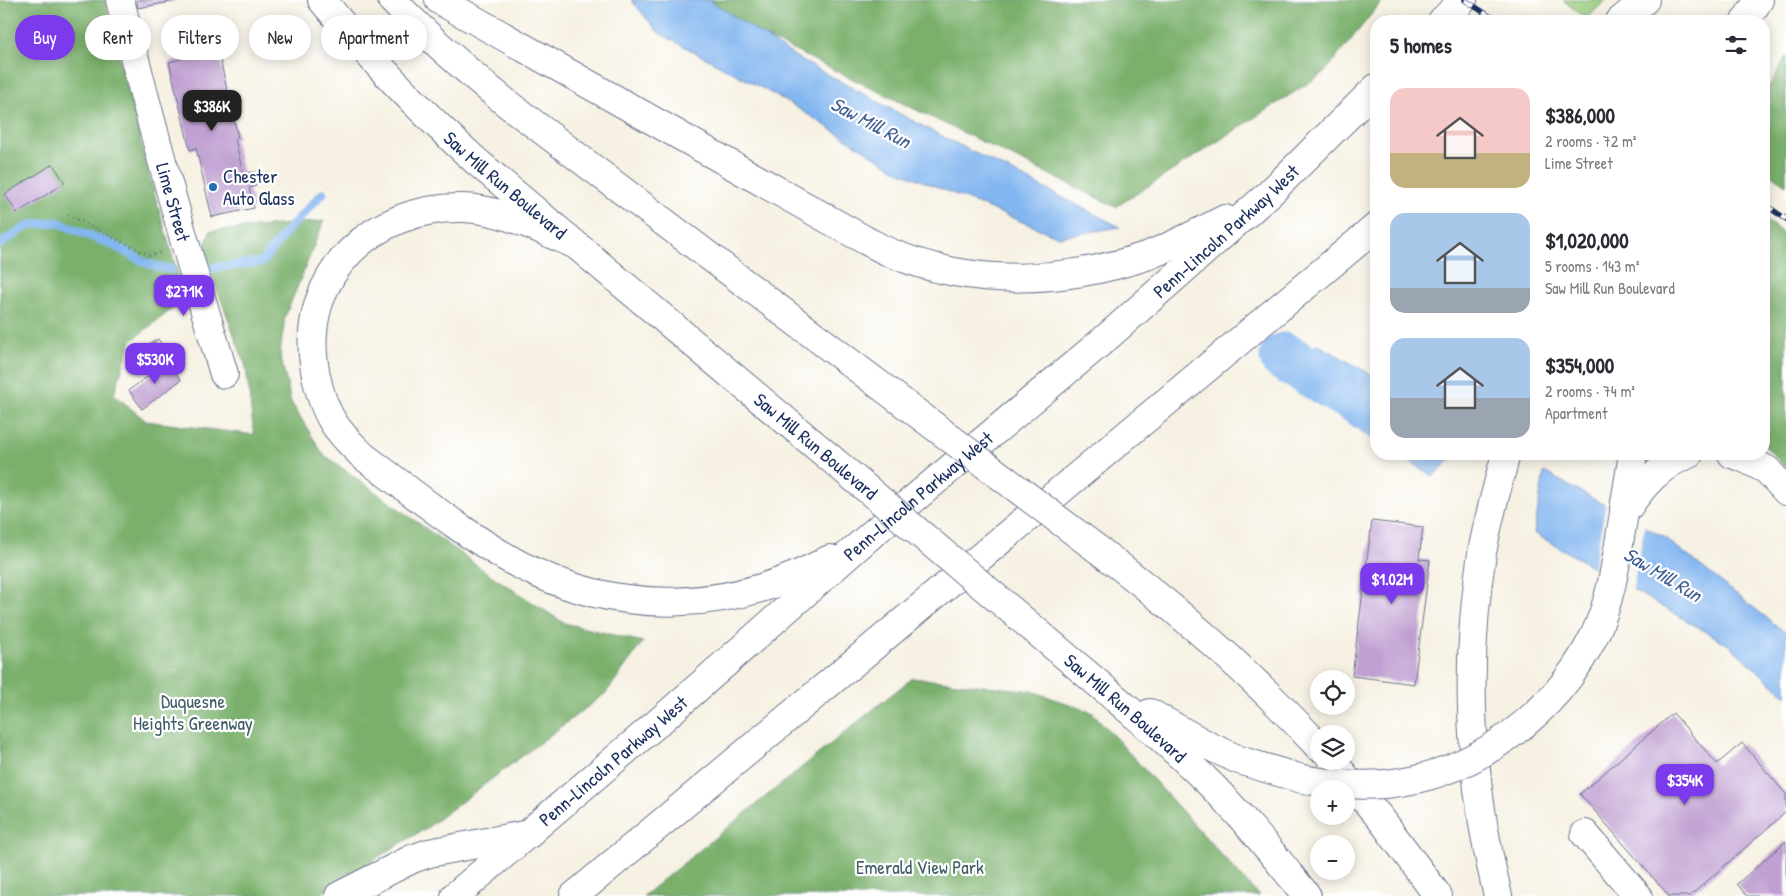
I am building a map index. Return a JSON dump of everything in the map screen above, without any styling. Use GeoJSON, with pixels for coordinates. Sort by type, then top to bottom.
{"type":"FeatureCollection","features":[{"type":"Feature","properties":{"kind":"main road","name":"Lime Street"},"geometry":{"type":"LineString","coordinates":[[120,0],[186,248],[224,374]]}},
{"type":"Feature","properties":{"kind":"main road","name":"Saw Mill Run Boulevard"},"geometry":{"type":"LineString","coordinates":[[322,0],[393,83],[434,124],[477,162],[1103,687],[1161,738],[1211,786],[1307,896]]}},
{"type":"Feature","properties":{"kind":"main road"},"geometry":{"type":"LineString","coordinates":[[392,0],[456,61],[509,105],[1146,586],[1246,672],[1310,738]]}},
{"type":"Feature","properties":{"kind":"main road"},"geometry":{"type":"LineString","coordinates":[[438,0],[865,240],[896,255],[931,266],[968,274],[1004,278],[1040,278],[1110,267],[1184,240],[1270,193]]}},
{"type":"Feature","properties":{"kind":"main road"},"geometry":{"type":"LineString","coordinates":[[1448,15],[1463,0]]}},
{"type":"Feature","properties":{"kind":"main road"},"geometry":{"type":"LineString","coordinates":[[1627,15],[1645,0]]}},
{"type":"Feature","properties":{"kind":"main road"},"geometry":{"type":"LineString","coordinates":[[1749,15],[1760,0]]}},
{"type":"Feature","properties":{"kind":"main road"},"geometry":{"type":"LineString","coordinates":[[1754,15],[1760,0]]}},
{"type":"Feature","properties":{"kind":"main road","name":"Penn-Lincoln Parkway West"},"geometry":{"type":"LineString","coordinates":[[455,896],[654,727],[872,534],[1106,338],[1270,193],[1370,94]]}},
{"type":"Feature","properties":{"kind":"main road"},"geometry":{"type":"LineString","coordinates":[[574,244],[508,216],[483,210],[462,208],[411,214],[386,224],[362,239],[344,257],[329,278],[318,303],[313,330],[313,354],[316,377],[323,400],[333,422],[347,440],[363,456],[453,523],[519,564],[561,583],[623,599],[655,603],[687,602],[720,598],[752,591],[812,568],[872,534]]}},
{"type":"Feature","properties":{"kind":"main road"},"geometry":{"type":"LineString","coordinates":[[574,896],[1370,232]]}},
{"type":"Feature","properties":{"kind":"main road"},"geometry":{"type":"LineString","coordinates":[[1498,896],[1485,831],[1477,774],[1472,716],[1472,658],[1475,606],[1482,553],[1504,460]]}},
{"type":"Feature","properties":{"kind":"main road"},"geometry":{"type":"LineString","coordinates":[[1103,687],[1207,745],[1239,760],[1302,779],[1331,784],[1387,784],[1441,771],[1468,760],[1493,747],[1517,731],[1541,710],[1562,686],[1595,634],[1609,594],[1632,460]]}},
{"type":"Feature","properties":{"kind":"main road"},"geometry":{"type":"LineString","coordinates":[[1624,512],[1640,490],[1656,473],[1674,460]]}},
{"type":"Feature","properties":{"kind":"main road"},"geometry":{"type":"LineString","coordinates":[[1761,462],[1786,491]]}},
{"type":"Feature","properties":{"kind":"main road"},"geometry":{"type":"LineString","coordinates":[[1340,770],[1381,819],[1438,896]]}},
{"type":"Feature","properties":{"kind":"main road"},"geometry":{"type":"LineString","coordinates":[[339,896],[412,858],[529,834]]}},
{"type":"Feature","properties":{"kind":"main road"},"geometry":{"type":"LineString","coordinates":[[1585,834],[1638,896]]}},
{"type":"Feature","properties":{"kind":"path"},"geometry":{"type":"LineString","coordinates":[[68,215],[150,255],[186,248]]}},
{"type":"Feature","properties":{"kind":"green space","name":"Duquesne Heights Greenway"},"geometry":{"type":"Polygon","coordinates":[[[0,0],[105,0],[109,15],[85,15],[85,60],[120,60],[149,175],[185,299],[131,341],[114,394],[146,421],[254,435],[246,367],[203,251],[210,231],[324,221],[285,317],[280,354],[291,402],[323,454],[489,574],[564,623],[643,642],[606,693],[428,827],[335,883],[319,896],[0,896],[0,0]]]}},
{"type":"Feature","properties":{"kind":"green space"},"geometry":{"type":"Polygon","coordinates":[[[690,0],[1383,0],[1324,73],[1116,207],[690,0]]]}},
{"type":"Feature","properties":{"kind":"green space"},"geometry":{"type":"Polygon","coordinates":[[[1563,0],[1606,0],[1590,15],[1581,15],[1563,0]]]}},
{"type":"Feature","properties":{"kind":"green space"},"geometry":{"type":"Polygon","coordinates":[[[1786,56],[1786,185],[1770,174],[1770,85],[1786,56]]]}},
{"type":"Feature","properties":{"kind":"green space"},"geometry":{"type":"Polygon","coordinates":[[[1770,223],[1786,235],[1786,469],[1770,451],[1770,223]]]}},
{"type":"Feature","properties":{"kind":"green space","name":"Emerald View Park"},"geometry":{"type":"Polygon","coordinates":[[[912,678],[1032,691],[1093,713],[1259,896],[643,896],[912,678]]]}},
{"type":"Feature","properties":{"kind":"water"},"geometry":{"type":"Polygon","coordinates":[[[631,0],[709,0],[799,59],[928,129],[1120,227],[1059,237],[898,171],[786,101],[659,33],[631,0]]]}},
{"type":"Feature","properties":{"kind":"water"},"geometry":{"type":"Polygon","coordinates":[[[1317,344],[1370,374],[1370,437],[1284,380],[1317,344]]]}},
{"type":"Feature","properties":{"kind":"water"},"geometry":{"type":"Polygon","coordinates":[[[1407,460],[1450,460],[1433,476],[1407,460]]]}},
{"type":"Feature","properties":{"kind":"water"},"geometry":{"type":"Polygon","coordinates":[[[1544,472],[1664,537],[1786,633],[1786,696],[1729,645],[1534,533],[1544,472]]]}},
{"type":"Feature","properties":{"kind":"pier"},"geometry":{"type":"Polygon","coordinates":[[[1606,504],[1645,525],[1632,592],[1593,570],[1606,504]]]}},
{"type":"Feature","properties":{"kind":"building"},"geometry":{"type":"Polygon","coordinates":[[[137,0],[175,0],[175,1],[138,8],[137,0]]]}},
{"type":"Feature","properties":{"kind":"building"},"geometry":{"type":"Polygon","coordinates":[[[177,60],[220,60],[238,138],[235,139],[243,174],[253,172],[256,186],[249,188],[254,208],[212,217],[196,148],[190,150],[169,62],[177,60]]]}},
{"type":"Feature","properties":{"kind":"building"},"geometry":{"type":"Polygon","coordinates":[[[53,164],[65,183],[17,213],[5,194],[53,164]]]}},
{"type":"Feature","properties":{"kind":"building"},"geometry":{"type":"Polygon","coordinates":[[[158,339],[168,355],[141,373],[130,356],[158,339]]]}},
{"type":"Feature","properties":{"kind":"building"},"geometry":{"type":"Polygon","coordinates":[[[168,362],[181,380],[142,409],[129,390],[168,362]]]}},
{"type":"Feature","properties":{"kind":"building"},"geometry":{"type":"Polygon","coordinates":[[[1372,521],[1423,527],[1419,559],[1430,560],[1414,684],[1355,676],[1355,670],[1353,670],[1372,521]]]}},
{"type":"Feature","properties":{"kind":"building"},"geometry":{"type":"Polygon","coordinates":[[[1673,713],[1717,764],[1742,743],[1786,794],[1786,812],[1690,896],[1669,896],[1580,794],[1673,713]]]}},
{"type":"Feature","properties":{"kind":"building"},"geometry":{"type":"Polygon","coordinates":[[[1786,841],[1786,896],[1747,896],[1737,884],[1786,841]]]}},
{"type":"Feature","properties":{"kind":"waterway"},"geometry":{"type":"LineString","coordinates":[[204,269],[262,262],[284,234],[323,193]]}},
{"type":"Feature","properties":{"kind":"waterway"},"geometry":{"type":"LineString","coordinates":[[0,244],[29,225],[57,222],[115,246],[144,262],[171,269]]}},
{"type":"Feature","properties":{"kind":"waterway","name":"Saw Mill Run"},"geometry":{"type":"LineString","coordinates":[[1284,357],[1370,407]]}},
{"type":"Feature","properties":{"kind":"railway"},"geometry":{"type":"LineString","coordinates":[[1465,0],[1488,15]]}},
{"type":"Feature","properties":{"kind":"railway"},"geometry":{"type":"LineString","coordinates":[[1770,208],[1786,219]]}},
{"type":"Feature","properties":{"kind":"place","name":"Chester Auto Glass"},"geometry":{"type":"Point","coordinates":[213,187]}}]}
